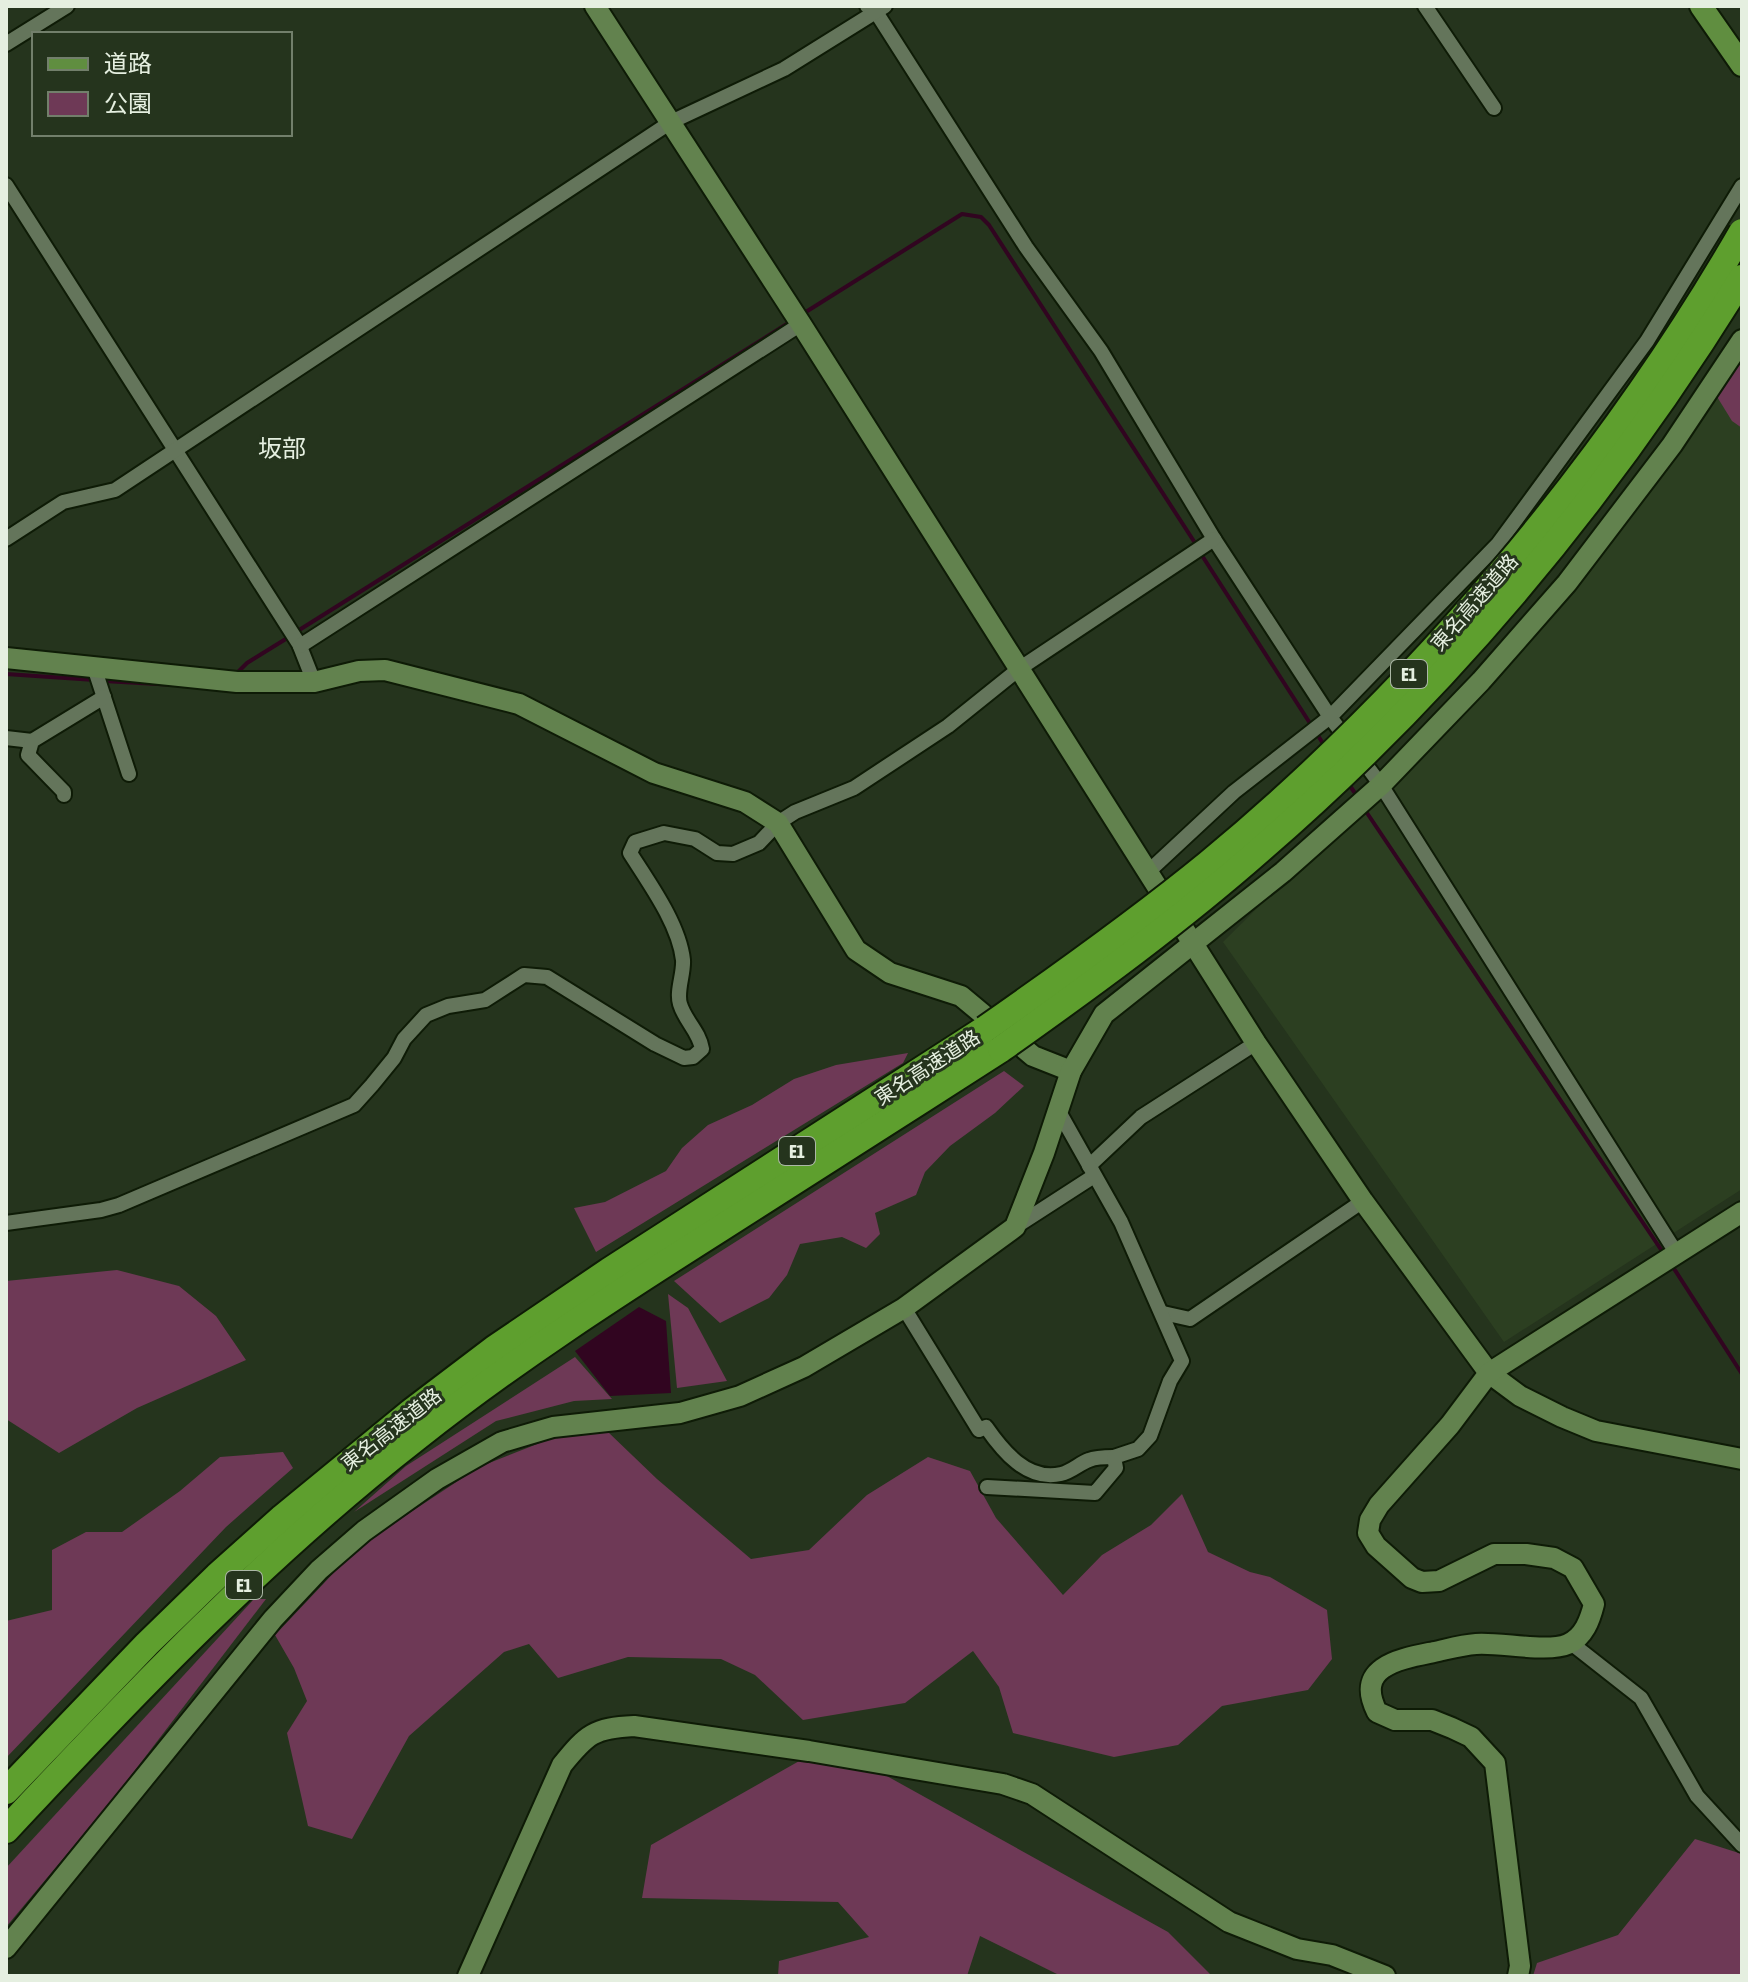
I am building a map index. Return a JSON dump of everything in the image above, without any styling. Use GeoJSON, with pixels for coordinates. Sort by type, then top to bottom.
{"type":"FeatureCollection","features":[{"type":"Feature","properties":{"kind":"highway","name":"東名高速道路"},"geometry":{"type":"LineString","coordinates":[[6,1791],[217,1576],[360,1452],[501,1359],[649,1274],[993,1039],[1095,951],[1209,863],[1341,743],[1453,628],[1597,450],[1680,333],[1742,232]]}},
{"type":"Feature","properties":{"kind":"highway","name":"東名高速道路"},"geometry":{"type":"LineString","coordinates":[[6,1830],[135,1692],[281,1551],[417,1437],[501,1359],[609,1271],[993,1039],[1159,933],[1309,807],[1426,692],[1535,568],[1609,477],[1742,278]]}},
{"type":"Feature","properties":{"kind":"main road"},"geometry":{"type":"LineString","coordinates":[[1701,6],[1742,65]]}},
{"type":"Feature","properties":{"kind":"street"},"geometry":{"type":"LineString","coordinates":[[6,44],[67,6]]}},
{"type":"Feature","properties":{"kind":"street"},"geometry":{"type":"LineString","coordinates":[[595,6],[797,318],[1256,1043],[1363,1201],[1489,1373],[1520,1396],[1596,1431],[1742,1459]]}},
{"type":"Feature","properties":{"kind":"street"},"geometry":{"type":"LineString","coordinates":[[1425,6],[1494,108]]}},
{"type":"Feature","properties":{"kind":"street"},"geometry":{"type":"LineString","coordinates":[[6,539],[63,502],[115,490],[671,122],[784,69],[876,8],[1026,247],[1101,351],[1210,541],[1326,720],[1367,797],[1671,1258]]}},
{"type":"Feature","properties":{"kind":"street"},"geometry":{"type":"LineString","coordinates":[[6,185],[300,645],[314,682]]}},
{"type":"Feature","properties":{"kind":"street"},"geometry":{"type":"LineString","coordinates":[[1148,872],[1234,792],[1326,720],[1498,544],[1647,341],[1742,186]]}},
{"type":"Feature","properties":{"kind":"street"},"geometry":{"type":"LineString","coordinates":[[300,645],[797,318]]}},
{"type":"Feature","properties":{"kind":"street"},"geometry":{"type":"LineString","coordinates":[[1015,1227],[1071,1071],[1104,1014],[1283,872],[1367,797],[1481,681],[1567,583],[1672,445],[1742,340]]}},
{"type":"Feature","properties":{"kind":"street"},"geometry":{"type":"LineString","coordinates":[[6,1223],[119,1205],[354,1105],[426,1015],[448,1006],[485,1000],[524,975],[547,977],[655,1044],[684,1058],[693,1057],[702,1049],[699,1035],[679,1003],[683,964],[680,944],[656,894],[630,853],[635,842],[664,833],[695,839],[717,853],[733,854],[759,843],[778,823],[795,812],[854,788],[948,726],[1019,669],[1210,541]]}},
{"type":"Feature","properties":{"kind":"street"},"geometry":{"type":"LineString","coordinates":[[6,658],[228,681],[314,682],[359,671],[385,670],[519,704],[654,773],[745,802],[778,823],[856,950],[890,973],[961,996],[1033,1056],[1071,1071]]}},
{"type":"Feature","properties":{"kind":"street"},"geometry":{"type":"LineString","coordinates":[[95,669],[129,774]]}},
{"type":"Feature","properties":{"kind":"street"},"geometry":{"type":"LineString","coordinates":[[64,795],[28,755],[32,741],[103,693]]}},
{"type":"Feature","properties":{"kind":"street"},"geometry":{"type":"LineString","coordinates":[[6,738],[32,741]]}},
{"type":"Feature","properties":{"kind":"street"},"geometry":{"type":"LineString","coordinates":[[6,1948],[273,1619],[319,1570],[364,1531],[437,1479],[502,1442],[553,1427],[680,1413],[740,1396],[804,1367],[904,1308],[1092,1171],[1141,1117],[1256,1043]]}},
{"type":"Feature","properties":{"kind":"street"},"geometry":{"type":"LineString","coordinates":[[904,1308],[979,1430],[986,1427],[1003,1452],[1020,1465],[1040,1473],[1060,1474],[1092,1458],[1114,1457],[1138,1449],[1150,1436],[1170,1381],[1182,1361],[1121,1222],[1058,1110]]}},
{"type":"Feature","properties":{"kind":"street"},"geometry":{"type":"LineString","coordinates":[[1163,1313],[1190,1319],[1363,1201]]}},
{"type":"Feature","properties":{"kind":"street"},"geometry":{"type":"LineString","coordinates":[[1518,1976],[1520,1966],[1495,1763],[1471,1737],[1452,1728],[1432,1720],[1395,1720],[1377,1712],[1370,1699],[1372,1681],[1378,1671],[1391,1662],[1475,1644],[1552,1646],[1571,1643],[1586,1628],[1594,1604],[1573,1568],[1554,1558],[1526,1554],[1494,1554],[1439,1581],[1422,1582],[1412,1578],[1376,1546],[1368,1533],[1370,1520],[1379,1505],[1450,1425],[1489,1373],[1742,1212]]}},
{"type":"Feature","properties":{"kind":"street"},"geometry":{"type":"LineString","coordinates":[[987,1487],[1095,1493],[1116,1468],[1114,1457]]}},
{"type":"Feature","properties":{"kind":"street"},"geometry":{"type":"LineString","coordinates":[[1571,1643],[1641,1698],[1697,1796],[1742,1845]]}},
{"type":"Feature","properties":{"kind":"street"},"geometry":{"type":"LineString","coordinates":[[468,1976],[562,1765],[581,1740],[605,1727],[634,1726],[809,1751],[1003,1784],[1032,1794],[1229,1922],[1297,1949],[1332,1955],[1385,1976]]}},
{"type":"Feature","properties":{"kind":"shaded area"},"geometry":{"type":"Polygon","coordinates":[[[1742,357],[1742,1189],[1504,1342],[1223,942],[1381,785],[1633,496],[1742,357]]]}},
{"type":"Feature","properties":{"kind":"shaded area"},"geometry":{"type":"Polygon","coordinates":[[[639,1307],[666,1321],[671,1393],[610,1396],[575,1351],[639,1307]]]}},
{"type":"Feature","properties":{"kind":"green space"},"geometry":{"type":"Polygon","coordinates":[[[1742,353],[1742,428],[1732,421],[1711,387],[1742,353]]]}},
{"type":"Feature","properties":{"kind":"green space"},"geometry":{"type":"Polygon","coordinates":[[[908,1053],[903,1063],[596,1252],[574,1208],[605,1202],[666,1171],[682,1148],[708,1125],[752,1105],[794,1079],[836,1065],[908,1053]]]}},
{"type":"Feature","properties":{"kind":"green space"},"geometry":{"type":"Polygon","coordinates":[[[1004,1071],[1024,1086],[995,1113],[950,1146],[925,1172],[916,1195],[875,1213],[880,1234],[866,1248],[842,1237],[800,1244],[787,1275],[769,1298],[720,1323],[674,1281],[1004,1071]]]}},
{"type":"Feature","properties":{"kind":"green space"},"geometry":{"type":"Polygon","coordinates":[[[117,1270],[179,1286],[216,1316],[246,1360],[137,1408],[59,1453],[6,1419],[6,1281],[117,1270]]]}},
{"type":"Feature","properties":{"kind":"green space"},"geometry":{"type":"Polygon","coordinates":[[[668,1294],[688,1308],[727,1381],[677,1388],[668,1294]]]}},
{"type":"Feature","properties":{"kind":"green space"},"geometry":{"type":"Polygon","coordinates":[[[575,1357],[612,1399],[574,1401],[496,1421],[354,1512],[406,1466],[575,1357]]]}},
{"type":"Feature","properties":{"kind":"green space"},"geometry":{"type":"Polygon","coordinates":[[[608,1432],[657,1479],[751,1559],[809,1550],[867,1495],[928,1457],[970,1471],[996,1518],[1063,1595],[1102,1555],[1151,1525],[1182,1494],[1208,1552],[1250,1572],[1270,1577],[1327,1610],[1332,1659],[1308,1690],[1222,1706],[1178,1745],[1114,1757],[1013,1733],[999,1687],[973,1651],[905,1703],[803,1720],[755,1675],[721,1659],[628,1657],[558,1678],[529,1644],[504,1652],[409,1736],[352,1839],[308,1826],[287,1733],[307,1701],[294,1668],[275,1635],[358,1547],[479,1467],[560,1435],[608,1432]]]}},
{"type":"Feature","properties":{"kind":"green space"},"geometry":{"type":"Polygon","coordinates":[[[283,1452],[293,1468],[226,1527],[6,1758],[6,1621],[52,1610],[52,1550],[86,1532],[122,1532],[180,1491],[220,1457],[283,1452]]]}},
{"type":"Feature","properties":{"kind":"green space"},"geometry":{"type":"Polygon","coordinates":[[[254,1599],[266,1599],[113,1799],[6,1927],[6,1868],[254,1599]]]}},
{"type":"Feature","properties":{"kind":"green space"},"geometry":{"type":"Polygon","coordinates":[[[801,1760],[885,1775],[1168,1932],[1212,1976],[1061,1976],[980,1936],[967,1976],[778,1976],[779,1961],[869,1937],[838,1902],[642,1898],[651,1845],[801,1760]]]}},
{"type":"Feature","properties":{"kind":"green space"},"geometry":{"type":"Polygon","coordinates":[[[1695,1839],[1742,1854],[1742,1976],[1533,1976],[1537,1963],[1618,1935],[1695,1839]]]}},
{"type":"Feature","properties":{"kind":"waterway"},"geometry":{"type":"LineString","coordinates":[[801,315],[962,214],[981,217],[1197,546]]}},
{"type":"Feature","properties":{"kind":"waterway"},"geometry":{"type":"LineString","coordinates":[[296,632],[790,322]]}},
{"type":"Feature","properties":{"kind":"waterway"},"geometry":{"type":"LineString","coordinates":[[1201,554],[1324,745]]}},
{"type":"Feature","properties":{"kind":"waterway"},"geometry":{"type":"LineString","coordinates":[[234,676],[247,663],[289,637]]}},
{"type":"Feature","properties":{"kind":"waterway"},"geometry":{"type":"LineString","coordinates":[[6,674],[95,680]]}},
{"type":"Feature","properties":{"kind":"waterway"},"geometry":{"type":"LineString","coordinates":[[104,681],[175,685]]}},
{"type":"Feature","properties":{"kind":"waterway"},"geometry":{"type":"LineString","coordinates":[[1348,783],[1359,799]]}},
{"type":"Feature","properties":{"kind":"waterway"},"geometry":{"type":"LineString","coordinates":[[1365,810],[1664,1254]]}},
{"type":"Feature","properties":{"kind":"waterway"},"geometry":{"type":"LineString","coordinates":[[1671,1264],[1742,1374]]}},
{"type":"Feature","properties":{"kind":"district","name":"坂部"},"geometry":{"type":"Point","coordinates":[282,448]}}]}
